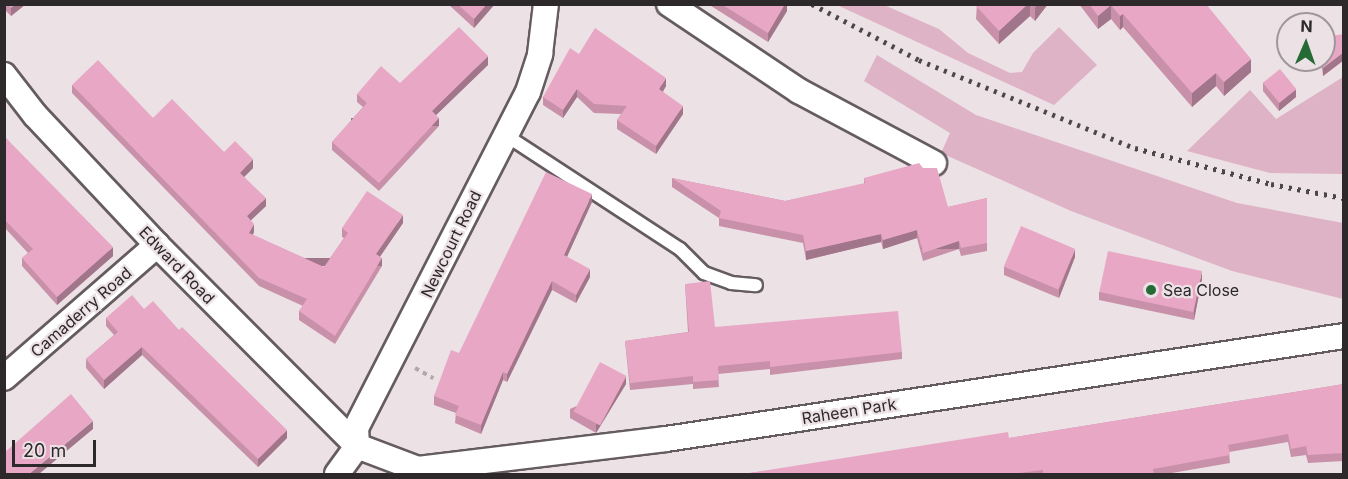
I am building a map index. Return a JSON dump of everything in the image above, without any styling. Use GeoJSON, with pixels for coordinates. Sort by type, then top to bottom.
{"type":"FeatureCollection","features":[{"type":"Feature","properties":{"kind":"street","name":"Newcourt Road"},"geometry":{"type":"LineString","coordinates":[[338,474],[357,446],[356,428],[507,136],[535,73],[546,4]]}},
{"type":"Feature","properties":{"kind":"street"},"geometry":{"type":"LineString","coordinates":[[669,4],[799,91],[934,163]]}},
{"type":"Feature","properties":{"kind":"street","name":"Edward Road"},"geometry":{"type":"LineString","coordinates":[[4,75],[35,115],[157,245],[357,446]]}},
{"type":"Feature","properties":{"kind":"street","name":"Camaderry Road"},"geometry":{"type":"LineString","coordinates":[[4,378],[157,245]]}},
{"type":"Feature","properties":{"kind":"street","name":"Raheen Park"},"geometry":{"type":"LineString","coordinates":[[357,446],[400,465],[443,468],[666,439],[1344,336]]}},
{"type":"Feature","properties":{"kind":"lane"},"geometry":{"type":"LineString","coordinates":[[507,136],[680,249],[704,273],[731,283],[756,285]]}},
{"type":"Feature","properties":{"kind":"shaded area"},"geometry":{"type":"Polygon","coordinates":[[[837,5],[884,5],[939,29],[968,53],[1010,73],[1022,72],[1033,53],[1059,27],[1097,65],[1054,105],[837,5]]]}},
{"type":"Feature","properties":{"kind":"shaded area"},"geometry":{"type":"Polygon","coordinates":[[[877,55],[976,115],[1237,203],[1343,223],[1343,299],[1232,271],[1071,211],[941,153],[950,133],[864,81],[877,55]]]}},
{"type":"Feature","properties":{"kind":"shaded area"},"geometry":{"type":"Polygon","coordinates":[[[1343,77],[1343,174],[1270,173],[1187,151],[1250,90],[1276,119],[1343,77]]]}},
{"type":"Feature","properties":{"kind":"building"},"geometry":{"type":"Polygon","coordinates":[[[457,4],[487,4],[474,19],[457,4]]]}},
{"type":"Feature","properties":{"kind":"building"},"geometry":{"type":"Polygon","coordinates":[[[721,4],[785,4],[768,33],[721,4]]]}},
{"type":"Feature","properties":{"kind":"building"},"geometry":{"type":"Polygon","coordinates":[[[977,4],[1028,4],[999,31],[976,6],[977,4]]]}},
{"type":"Feature","properties":{"kind":"building"},"geometry":{"type":"Polygon","coordinates":[[[1089,4],[1206,4],[1251,59],[1224,82],[1216,73],[1192,93],[1123,14],[1120,16],[1111,5],[1098,16],[1089,4]]]}},
{"type":"Feature","properties":{"kind":"building"},"geometry":{"type":"Polygon","coordinates":[[[459,27],[488,56],[432,111],[439,118],[379,183],[332,142],[367,103],[357,94],[381,66],[400,83],[459,27]]]}},
{"type":"Feature","properties":{"kind":"building"},"geometry":{"type":"Polygon","coordinates":[[[595,28],[666,78],[659,89],[683,106],[656,146],[617,120],[627,106],[594,104],[577,89],[563,110],[543,97],[570,48],[579,54],[595,28]]]}},
{"type":"Feature","properties":{"kind":"building"},"geometry":{"type":"Polygon","coordinates":[[[1344,34],[1344,52],[1336,58],[1336,35],[1344,34]]]}},
{"type":"Feature","properties":{"kind":"building"},"geometry":{"type":"Polygon","coordinates":[[[98,60],[153,118],[172,99],[224,152],[235,141],[253,159],[240,173],[266,198],[247,216],[254,224],[249,233],[324,267],[348,233],[342,228],[367,191],[403,215],[376,254],[382,258],[335,336],[299,311],[307,299],[259,278],[72,85],[98,60]]]}},
{"type":"Feature","properties":{"kind":"building"},"geometry":{"type":"Polygon","coordinates":[[[1276,72],[1282,72],[1296,89],[1279,103],[1263,83],[1276,72]]]}},
{"type":"Feature","properties":{"kind":"building"},"geometry":{"type":"Polygon","coordinates":[[[4,136],[113,247],[57,297],[22,258],[33,249],[4,219],[4,136]]]}},
{"type":"Feature","properties":{"kind":"building"},"geometry":{"type":"Polygon","coordinates":[[[919,163],[923,168],[937,168],[948,207],[987,198],[987,243],[961,248],[959,241],[923,253],[917,230],[883,240],[881,234],[806,251],[803,235],[719,218],[721,211],[672,178],[785,201],[865,183],[864,178],[919,163]]]}},
{"type":"Feature","properties":{"kind":"building"},"geometry":{"type":"Polygon","coordinates":[[[546,172],[592,194],[564,255],[590,269],[576,295],[552,281],[507,374],[503,372],[481,425],[455,415],[459,406],[434,396],[451,350],[459,353],[546,172]]]}},
{"type":"Feature","properties":{"kind":"building"},"geometry":{"type":"Polygon","coordinates":[[[1021,226],[1075,249],[1058,290],[1004,267],[1021,226]]]}},
{"type":"Feature","properties":{"kind":"building","name":"Sea Close"},"geometry":{"type":"Polygon","coordinates":[[[1108,251],[1202,271],[1193,312],[1099,292],[1108,251]]]}},
{"type":"Feature","properties":{"kind":"building"},"geometry":{"type":"Polygon","coordinates":[[[710,281],[715,327],[898,311],[902,352],[770,367],[770,361],[718,366],[719,380],[693,382],[693,376],[630,383],[625,341],[689,332],[685,284],[710,281]]]}},
{"type":"Feature","properties":{"kind":"building"},"geometry":{"type":"Polygon","coordinates":[[[132,295],[144,309],[153,301],[179,330],[182,327],[287,430],[258,459],[142,347],[104,380],[86,359],[118,332],[106,318],[132,295]]]}},
{"type":"Feature","properties":{"kind":"building"},"geometry":{"type":"Polygon","coordinates":[[[600,362],[626,376],[600,426],[574,411],[600,362]]]}},
{"type":"Feature","properties":{"kind":"building"},"geometry":{"type":"Polygon","coordinates":[[[1344,384],[1344,453],[1308,455],[1306,446],[1291,449],[1288,434],[1228,445],[1230,455],[1153,469],[1154,474],[1043,474],[1043,470],[1011,474],[743,474],[1008,432],[1009,438],[1344,384]]]}},
{"type":"Feature","properties":{"kind":"building"},"geometry":{"type":"Polygon","coordinates":[[[71,394],[93,421],[29,474],[4,474],[4,453],[71,394]]]}},
{"type":"Feature","properties":{"kind":"railway"},"geometry":{"type":"LineString","coordinates":[[812,4],[919,60],[1135,148],[1271,184],[1344,198]]}},
{"type":"Feature","properties":{"kind":"place","name":"Sea Close"},"geometry":{"type":"Point","coordinates":[1151,290]}}]}
